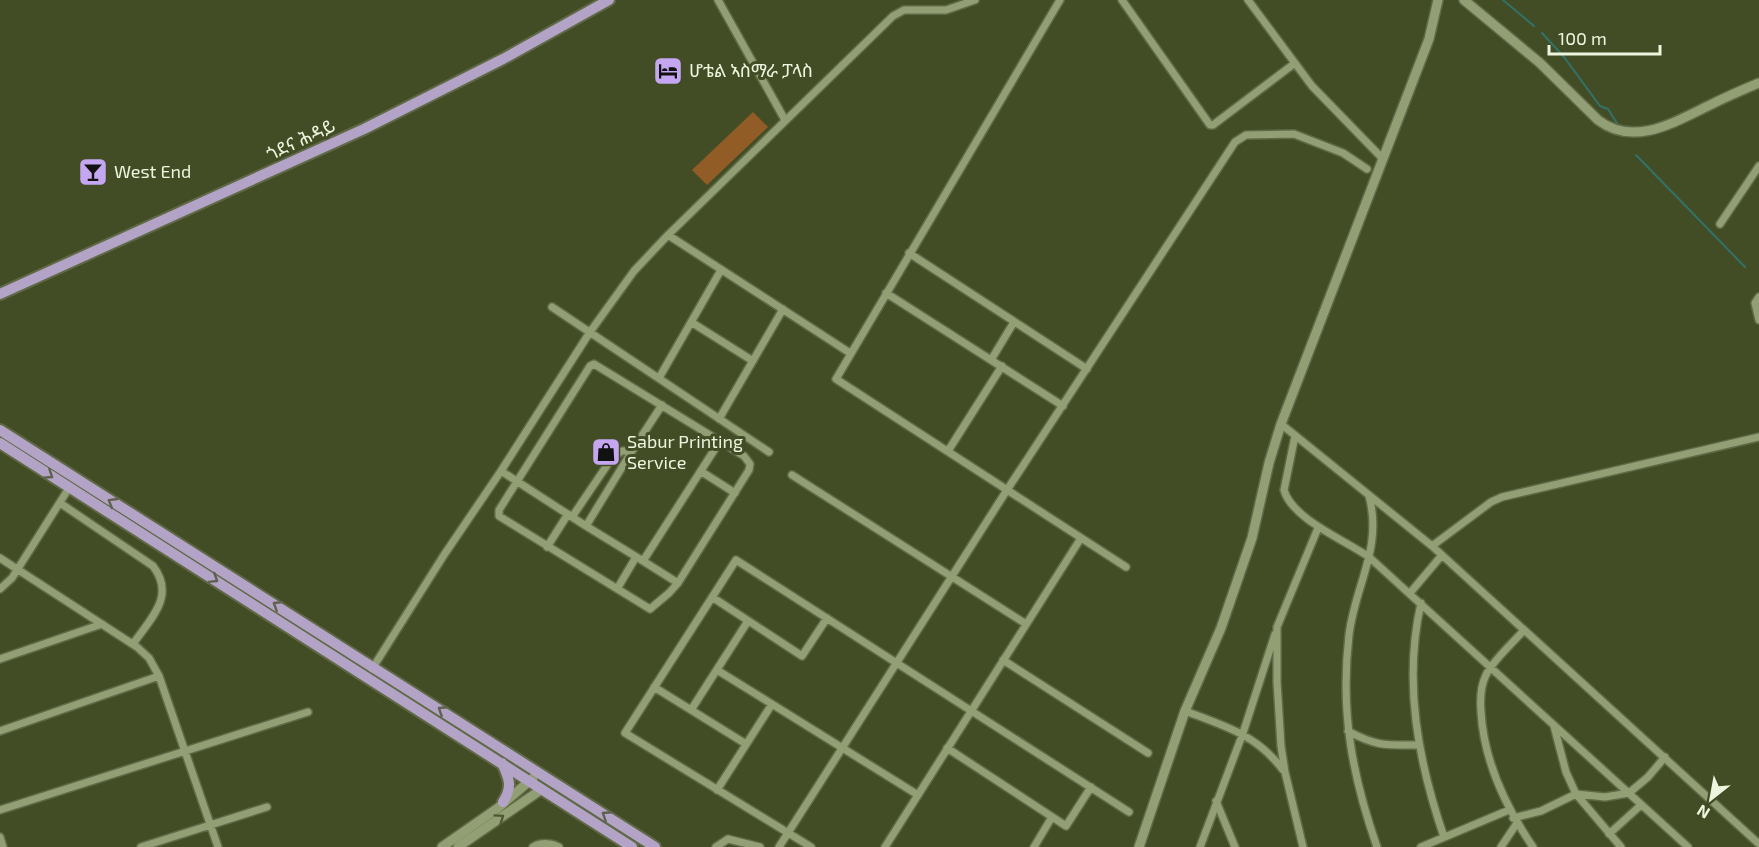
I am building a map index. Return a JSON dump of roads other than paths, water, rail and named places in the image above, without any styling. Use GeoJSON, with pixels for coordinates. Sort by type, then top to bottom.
{"type":"FeatureCollection","features":[{"type":"Feature","properties":{"kind":"main road","name":"ጎደና ሕዳይ"},"geometry":{"type":"LineString","coordinates":[[0,294],[364,129],[503,59],[609,0]]}},
{"type":"Feature","properties":{"kind":"main road"},"geometry":{"type":"LineString","coordinates":[[0,430],[655,847]]}},
{"type":"Feature","properties":{"kind":"main road"},"geometry":{"type":"LineString","coordinates":[[0,443],[368,676],[632,847]]}},
{"type":"Feature","properties":{"kind":"main road"},"geometry":{"type":"LineString","coordinates":[[502,762],[510,782],[510,790],[503,802]]}},
{"type":"Feature","properties":{"kind":"street"},"geometry":{"type":"LineString","coordinates":[[718,0],[785,120]]}},
{"type":"Feature","properties":{"kind":"street"},"geometry":{"type":"LineString","coordinates":[[368,676],[444,555],[591,332],[634,271],[785,120],[898,12],[946,10],[975,0]]}},
{"type":"Feature","properties":{"kind":"street"},"geometry":{"type":"LineString","coordinates":[[1060,0],[836,379],[1126,567]]}},
{"type":"Feature","properties":{"kind":"street"},"geometry":{"type":"LineString","coordinates":[[1122,0],[1210,124],[1213,125],[1295,63]]}},
{"type":"Feature","properties":{"kind":"street"},"geometry":{"type":"LineString","coordinates":[[1248,0],[1312,86],[1383,159]]}},
{"type":"Feature","properties":{"kind":"street"},"geometry":{"type":"LineString","coordinates":[[1139,847],[1185,711],[1221,628],[1252,538],[1269,463],[1281,424],[1431,32],[1438,0]]}},
{"type":"Feature","properties":{"kind":"street"},"geometry":{"type":"LineString","coordinates":[[1464,0],[1527,51],[1608,128],[1617,131],[1636,133],[1659,129],[1759,83]]}},
{"type":"Feature","properties":{"kind":"street"},"geometry":{"type":"LineString","coordinates":[[779,847],[1227,152],[1240,138],[1252,134],[1294,134],[1343,153],[1367,169]]}},
{"type":"Feature","properties":{"kind":"street"},"geometry":{"type":"LineString","coordinates":[[1720,224],[1759,166]]}},
{"type":"Feature","properties":{"kind":"street"},"geometry":{"type":"LineString","coordinates":[[668,235],[850,353]]}},
{"type":"Feature","properties":{"kind":"street"},"geometry":{"type":"LineString","coordinates":[[909,253],[1087,369]]}},
{"type":"Feature","properties":{"kind":"street"},"geometry":{"type":"LineString","coordinates":[[659,378],[721,270]]}},
{"type":"Feature","properties":{"kind":"street"},"geometry":{"type":"LineString","coordinates":[[886,293],[1063,406]]}},
{"type":"Feature","properties":{"kind":"street"},"geometry":{"type":"LineString","coordinates":[[1759,297],[1755,303],[1759,320]]}},
{"type":"Feature","properties":{"kind":"street"},"geometry":{"type":"LineString","coordinates":[[552,308],[769,452]]}},
{"type":"Feature","properties":{"kind":"street"},"geometry":{"type":"LineString","coordinates":[[719,419],[783,309]]}},
{"type":"Feature","properties":{"kind":"street"},"geometry":{"type":"LineString","coordinates":[[691,322],[753,361]]}},
{"type":"Feature","properties":{"kind":"street"},"geometry":{"type":"LineString","coordinates":[[991,360],[1014,322]]}},
{"type":"Feature","properties":{"kind":"street"},"geometry":{"type":"LineString","coordinates":[[592,364],[596,364],[720,441],[744,456],[750,464],[749,470],[678,582],[650,609],[499,516],[499,510],[592,364]]}},
{"type":"Feature","properties":{"kind":"street"},"geometry":{"type":"LineString","coordinates":[[948,451],[1002,366]]}},
{"type":"Feature","properties":{"kind":"street"},"geometry":{"type":"LineString","coordinates":[[586,526],[662,405]]}},
{"type":"Feature","properties":{"kind":"street"},"geometry":{"type":"LineString","coordinates":[[1281,424],[1432,546],[1759,844]]}},
{"type":"Feature","properties":{"kind":"street"},"geometry":{"type":"LineString","coordinates":[[1295,436],[1284,490],[1292,503],[1318,528],[1370,557],[1490,669],[1688,847]]}},
{"type":"Feature","properties":{"kind":"street"},"geometry":{"type":"LineString","coordinates":[[1432,546],[1491,502],[1502,497],[1759,437]]}},
{"type":"Feature","properties":{"kind":"street"},"geometry":{"type":"LineString","coordinates":[[643,561],[720,441]]}},
{"type":"Feature","properties":{"kind":"street"},"geometry":{"type":"LineString","coordinates":[[547,547],[612,458],[622,451],[632,451]]}},
{"type":"Feature","properties":{"kind":"street"},"geometry":{"type":"LineString","coordinates":[[501,471],[678,582]]}},
{"type":"Feature","properties":{"kind":"street"},"geometry":{"type":"LineString","coordinates":[[702,472],[735,493]]}},
{"type":"Feature","properties":{"kind":"street"},"geometry":{"type":"LineString","coordinates":[[792,475],[1026,624]]}},
{"type":"Feature","properties":{"kind":"street"},"geometry":{"type":"LineString","coordinates":[[0,589],[7,584],[18,569],[69,488]]}},
{"type":"Feature","properties":{"kind":"street"},"geometry":{"type":"LineString","coordinates":[[1369,496],[1374,528],[1370,557],[1352,616],[1346,676],[1348,731],[1356,779],[1377,847]]}},
{"type":"Feature","properties":{"kind":"street"},"geometry":{"type":"LineString","coordinates":[[60,503],[153,566],[160,575],[164,594],[133,644]]}},
{"type":"Feature","properties":{"kind":"street"},"geometry":{"type":"LineString","coordinates":[[1200,847],[1243,733],[1277,627],[1318,528]]}},
{"type":"Feature","properties":{"kind":"street"},"geometry":{"type":"LineString","coordinates":[[885,847],[1082,538]]}},
{"type":"Feature","properties":{"kind":"street"},"geometry":{"type":"LineString","coordinates":[[1410,593],[1442,555]]}},
{"type":"Feature","properties":{"kind":"street"},"geometry":{"type":"LineString","coordinates":[[617,589],[636,557]]}},
{"type":"Feature","properties":{"kind":"street"},"geometry":{"type":"LineString","coordinates":[[0,558],[133,644],[149,658],[159,676],[218,847]]}},
{"type":"Feature","properties":{"kind":"street"},"geometry":{"type":"LineString","coordinates":[[811,847],[625,733],[736,560],[1129,812]]}},
{"type":"Feature","properties":{"kind":"street"},"geometry":{"type":"LineString","coordinates":[[712,597],[802,657],[827,618]]}},
{"type":"Feature","properties":{"kind":"street"},"geometry":{"type":"LineString","coordinates":[[1421,603],[1413,665],[1414,709],[1419,745],[1443,847]]}},
{"type":"Feature","properties":{"kind":"street"},"geometry":{"type":"LineString","coordinates":[[691,710],[748,621]]}},
{"type":"Feature","properties":{"kind":"street"},"geometry":{"type":"LineString","coordinates":[[0,659],[102,624]]}},
{"type":"Feature","properties":{"kind":"street"},"geometry":{"type":"LineString","coordinates":[[1277,627],[1278,704],[1285,772],[1303,847]]}},
{"type":"Feature","properties":{"kind":"street"},"geometry":{"type":"LineString","coordinates":[[1524,630],[1486,675],[1481,697],[1484,739],[1488,758],[1509,810],[1533,847]]}},
{"type":"Feature","properties":{"kind":"street"},"geometry":{"type":"LineString","coordinates":[[1003,660],[1148,753]]}},
{"type":"Feature","properties":{"kind":"street"},"geometry":{"type":"LineString","coordinates":[[717,670],[918,795]]}},
{"type":"Feature","properties":{"kind":"street"},"geometry":{"type":"LineString","coordinates":[[0,731],[159,676]]}},
{"type":"Feature","properties":{"kind":"street"},"geometry":{"type":"LineString","coordinates":[[654,687],[746,744]]}},
{"type":"Feature","properties":{"kind":"street"},"geometry":{"type":"LineString","coordinates":[[717,790],[772,704]]}},
{"type":"Feature","properties":{"kind":"street"},"geometry":{"type":"LineString","coordinates":[[1185,711],[1243,733],[1260,744],[1285,772]]}},
{"type":"Feature","properties":{"kind":"street"},"geometry":{"type":"LineString","coordinates":[[0,810],[308,712]]}},
{"type":"Feature","properties":{"kind":"street"},"geometry":{"type":"LineString","coordinates":[[1554,726],[1566,772],[1576,794],[1621,847]]}},
{"type":"Feature","properties":{"kind":"street"},"geometry":{"type":"LineString","coordinates":[[1348,731],[1381,745],[1419,745]]}},
{"type":"Feature","properties":{"kind":"street"},"geometry":{"type":"LineString","coordinates":[[947,748],[1066,826],[1091,787]]}},
{"type":"Feature","properties":{"kind":"street"},"geometry":{"type":"LineString","coordinates":[[1501,847],[1515,820],[1546,809],[1576,794],[1605,797],[1629,793],[1648,777],[1665,757]]}},
{"type":"Feature","properties":{"kind":"street"},"geometry":{"type":"LineString","coordinates":[[442,847],[539,773]]}},
{"type":"Feature","properties":{"kind":"street"},"geometry":{"type":"LineString","coordinates":[[458,847],[542,789]]}},
{"type":"Feature","properties":{"kind":"street"},"geometry":{"type":"LineString","coordinates":[[1216,801],[1235,847]]}},
{"type":"Feature","properties":{"kind":"street"},"geometry":{"type":"LineString","coordinates":[[1609,834],[1641,805]]}},
{"type":"Feature","properties":{"kind":"street"},"geometry":{"type":"LineString","coordinates":[[141,847],[267,807]]}},
{"type":"Feature","properties":{"kind":"street"},"geometry":{"type":"LineString","coordinates":[[1421,847],[1509,810]]}},
{"type":"Feature","properties":{"kind":"street"},"geometry":{"type":"LineString","coordinates":[[1034,847],[1053,817]]}},
{"type":"Feature","properties":{"kind":"street"},"geometry":{"type":"LineString","coordinates":[[0,837],[3,847]]}},
{"type":"Feature","properties":{"kind":"street"},"geometry":{"type":"LineString","coordinates":[[716,847],[728,839],[760,847]]}},
{"type":"Feature","properties":{"kind":"street"},"geometry":{"type":"LineString","coordinates":[[533,847],[554,844],[559,847]]}},
{"type":"Feature","properties":{"kind":"waterway"},"geometry":{"type":"LineString","coordinates":[[1503,0],[1534,26]]}},
{"type":"Feature","properties":{"kind":"waterway"},"geometry":{"type":"LineString","coordinates":[[1542,33],[1564,57],[1600,106],[1608,109],[1618,125]]}},
{"type":"Feature","properties":{"kind":"waterway"},"geometry":{"type":"LineString","coordinates":[[1636,155],[1745,267]]}},
{"type":"Feature","properties":{"kind":"place","name":"ሆቴል ኣስማራ ፓላስ"},"geometry":{"type":"Point","coordinates":[668,71]}},
{"type":"Feature","properties":{"kind":"place","name":"West End"},"geometry":{"type":"Point","coordinates":[93,172]}},
{"type":"Feature","properties":{"kind":"place","name":"Sabur Printing Service"},"geometry":{"type":"Point","coordinates":[606,452]}}]}
